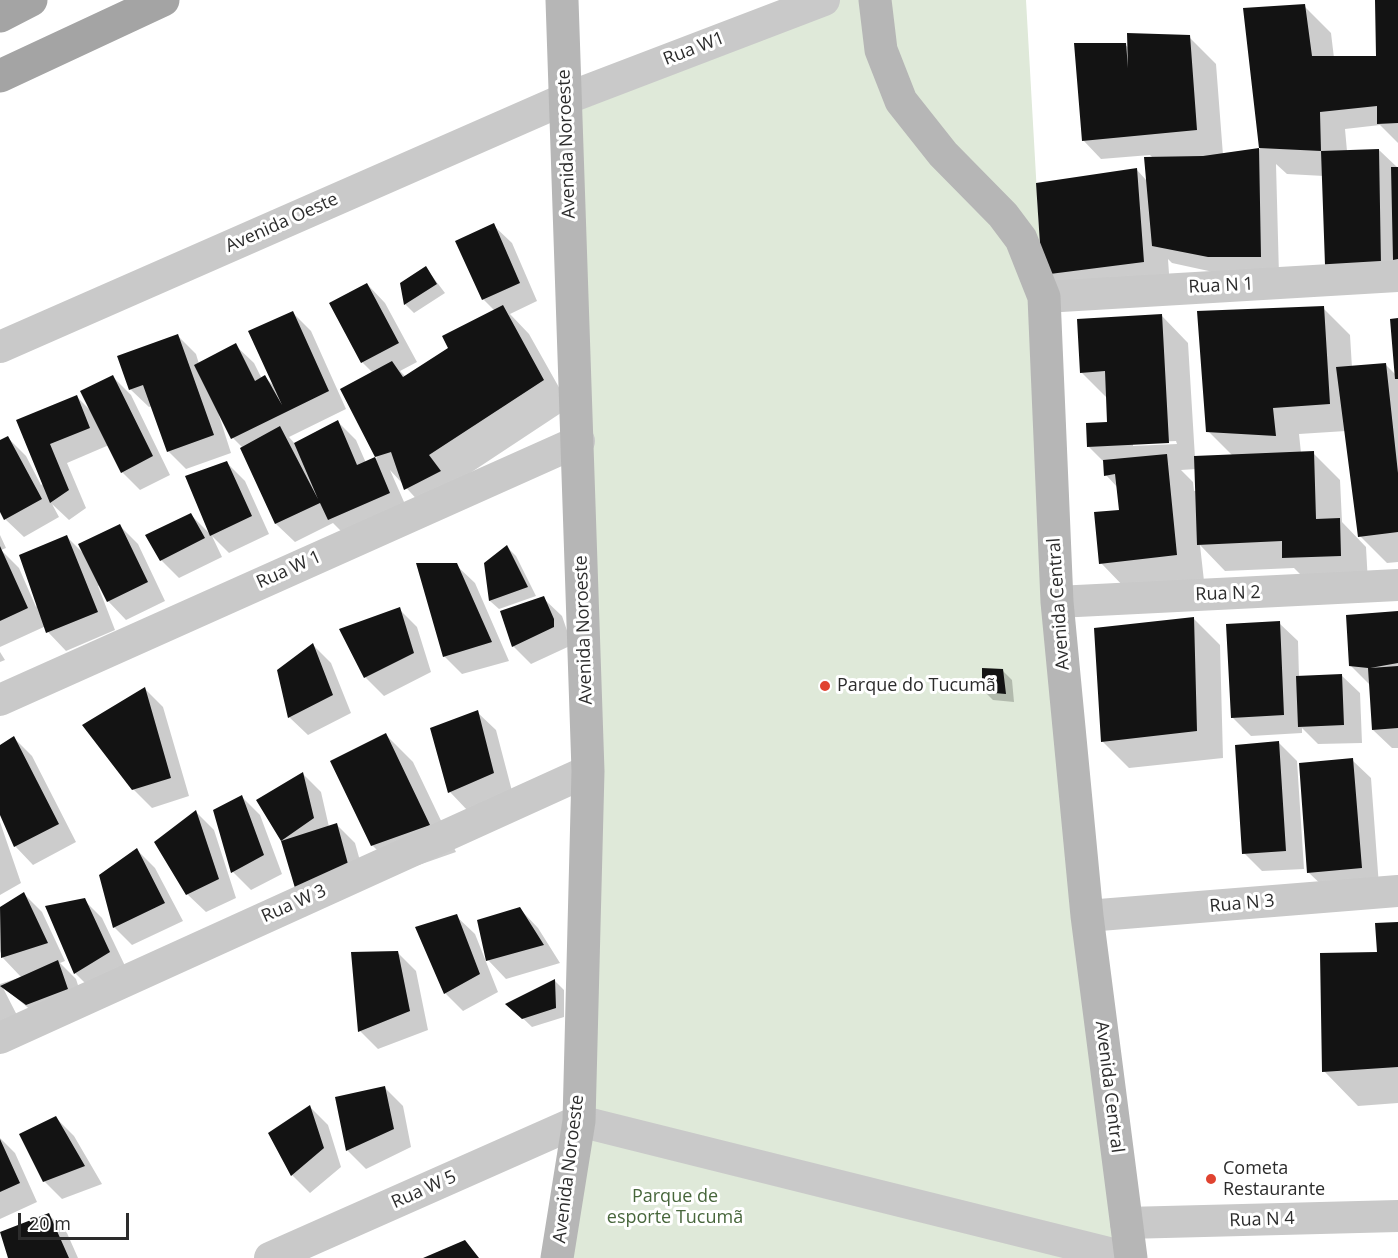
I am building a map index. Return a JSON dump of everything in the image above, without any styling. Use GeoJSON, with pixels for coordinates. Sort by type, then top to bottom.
{"type":"FeatureCollection","features":[{"type":"Feature","properties":{"kind":"main road"},"geometry":{"type":"LineString","coordinates":[[0,15],[32,0]]}},
{"type":"Feature","properties":{"kind":"main road"},"geometry":{"type":"LineString","coordinates":[[0,76],[163,0]]}},
{"type":"Feature","properties":{"kind":"street","name":"Avenida Noroeste"},"geometry":{"type":"LineString","coordinates":[[557,1258],[579,1121],[588,771],[579,441],[562,0]]}},
{"type":"Feature","properties":{"kind":"street","name":"Rua W1"},"geometry":{"type":"LineString","coordinates":[[565,99],[824,0]]}},
{"type":"Feature","properties":{"kind":"street","name":"Avenida Central"},"geometry":{"type":"LineString","coordinates":[[875,0],[881,50],[901,101],[943,154],[1003,216],[1021,239],[1044,297],[1057,602],[1087,916],[1130,1258]]}},
{"type":"Feature","properties":{"kind":"street","name":"Avenida Oeste"},"geometry":{"type":"LineString","coordinates":[[0,347],[565,99]]}},
{"type":"Feature","properties":{"kind":"street","name":"Rua N 1"},"geometry":{"type":"LineString","coordinates":[[1044,297],[1398,276]]}},
{"type":"Feature","properties":{"kind":"street","name":"Rua W 1"},"geometry":{"type":"LineString","coordinates":[[0,700],[579,441]]}},
{"type":"Feature","properties":{"kind":"street","name":"Rua N 2"},"geometry":{"type":"LineString","coordinates":[[1057,602],[1398,585]]}},
{"type":"Feature","properties":{"kind":"street","name":"Rua W 3"},"geometry":{"type":"LineString","coordinates":[[0,1038],[588,771]]}},
{"type":"Feature","properties":{"kind":"street","name":"Rua N 3"},"geometry":{"type":"LineString","coordinates":[[1087,916],[1398,891]]}},
{"type":"Feature","properties":{"kind":"street","name":"Rua W 5"},"geometry":{"type":"LineString","coordinates":[[270,1258],[579,1121]]}},
{"type":"Feature","properties":{"kind":"street"},"geometry":{"type":"LineString","coordinates":[[579,1121],[1130,1258]]}},
{"type":"Feature","properties":{"kind":"street","name":"Rua N 4"},"geometry":{"type":"LineString","coordinates":[[1126,1223],[1398,1216]]}},
{"type":"Feature","properties":{"kind":"green space","name":"Parque do Tucumã"},"geometry":{"type":"Polygon","coordinates":[[[824,0],[1026,0],[1040,247],[1131,1258],[557,1258],[579,1121],[565,99],[824,0]]]}},
{"type":"Feature","properties":{"kind":"building"},"geometry":{"type":"Polygon","coordinates":[[[1375,0],[1398,0],[1398,123],[1377,124],[1377,106],[1320,112],[1321,151],[1259,148],[1243,8],[1305,4],[1312,56],[1376,56],[1375,0]]]}},
{"type":"Feature","properties":{"kind":"building"},"geometry":{"type":"Polygon","coordinates":[[[1127,33],[1190,35],[1197,130],[1082,141],[1074,43],[1126,43],[1128,68],[1127,33]]]}},
{"type":"Feature","properties":{"kind":"building"},"geometry":{"type":"Polygon","coordinates":[[[1259,148],[1261,257],[1208,257],[1152,246],[1144,157],[1203,156],[1259,148]]]}},
{"type":"Feature","properties":{"kind":"building"},"geometry":{"type":"Polygon","coordinates":[[[1379,149],[1381,265],[1325,265],[1321,151],[1379,149]]]}},
{"type":"Feature","properties":{"kind":"building"},"geometry":{"type":"Polygon","coordinates":[[[1391,167],[1398,167],[1398,259],[1393,260],[1391,167]]]}},
{"type":"Feature","properties":{"kind":"building"},"geometry":{"type":"Polygon","coordinates":[[[1137,168],[1144,262],[1042,275],[1036,183],[1137,168]]]}},
{"type":"Feature","properties":{"kind":"building"},"geometry":{"type":"Polygon","coordinates":[[[494,223],[520,283],[482,300],[455,241],[494,223]]]}},
{"type":"Feature","properties":{"kind":"building"},"geometry":{"type":"Polygon","coordinates":[[[426,266],[437,284],[404,305],[400,283],[426,266]]]}},
{"type":"Feature","properties":{"kind":"building"},"geometry":{"type":"Polygon","coordinates":[[[367,283],[399,343],[361,363],[329,303],[367,283]]]}},
{"type":"Feature","properties":{"kind":"building"},"geometry":{"type":"Polygon","coordinates":[[[503,305],[544,380],[429,455],[441,471],[404,490],[391,452],[375,457],[340,389],[392,361],[403,377],[448,348],[442,336],[503,305]]]}},
{"type":"Feature","properties":{"kind":"building"},"geometry":{"type":"Polygon","coordinates":[[[1324,306],[1330,404],[1273,408],[1276,436],[1206,432],[1197,311],[1324,306]]]}},
{"type":"Feature","properties":{"kind":"building"},"geometry":{"type":"Polygon","coordinates":[[[293,311],[329,391],[231,439],[194,365],[236,343],[255,381],[265,375],[282,405],[248,331],[293,311]]]}},
{"type":"Feature","properties":{"kind":"building"},"geometry":{"type":"Polygon","coordinates":[[[1162,314],[1169,443],[1087,447],[1086,423],[1107,422],[1105,371],[1080,373],[1077,319],[1162,314]]]}},
{"type":"Feature","properties":{"kind":"building"},"geometry":{"type":"Polygon","coordinates":[[[1398,318],[1398,379],[1395,379],[1390,319],[1398,318]]]}},
{"type":"Feature","properties":{"kind":"building"},"geometry":{"type":"Polygon","coordinates":[[[178,334],[214,435],[167,452],[143,385],[129,390],[117,356],[178,334]]]}},
{"type":"Feature","properties":{"kind":"building"},"geometry":{"type":"Polygon","coordinates":[[[1386,363],[1398,473],[1398,532],[1358,537],[1336,367],[1386,363]]]}},
{"type":"Feature","properties":{"kind":"building"},"geometry":{"type":"Polygon","coordinates":[[[113,375],[153,456],[121,473],[80,391],[113,375]]]}},
{"type":"Feature","properties":{"kind":"building"},"geometry":{"type":"Polygon","coordinates":[[[77,395],[90,428],[50,444],[69,490],[50,503],[16,420],[77,395]]]}},
{"type":"Feature","properties":{"kind":"building"},"geometry":{"type":"Polygon","coordinates":[[[338,420],[357,465],[375,457],[390,493],[328,520],[320,503],[275,524],[240,448],[280,426],[318,499],[294,443],[338,420]]]}},
{"type":"Feature","properties":{"kind":"building"},"geometry":{"type":"Polygon","coordinates":[[[8,436],[42,499],[4,520],[0,512],[0,440],[8,436]]]}},
{"type":"Feature","properties":{"kind":"building"},"geometry":{"type":"Polygon","coordinates":[[[1314,451],[1316,519],[1340,518],[1341,556],[1282,558],[1282,541],[1197,545],[1194,456],[1314,451]]]}},
{"type":"Feature","properties":{"kind":"building"},"geometry":{"type":"Polygon","coordinates":[[[1167,454],[1177,555],[1099,564],[1094,512],[1119,510],[1115,474],[1104,476],[1103,460],[1167,454]]]}},
{"type":"Feature","properties":{"kind":"building"},"geometry":{"type":"Polygon","coordinates":[[[227,461],[252,516],[210,536],[185,476],[227,461]]]}},
{"type":"Feature","properties":{"kind":"building"},"geometry":{"type":"Polygon","coordinates":[[[191,513],[205,538],[160,561],[145,535],[191,513]]]}},
{"type":"Feature","properties":{"kind":"building"},"geometry":{"type":"Polygon","coordinates":[[[120,524],[148,582],[107,602],[78,544],[120,524]]]}},
{"type":"Feature","properties":{"kind":"building"},"geometry":{"type":"Polygon","coordinates":[[[67,535],[98,612],[46,633],[19,555],[67,535]]]}},
{"type":"Feature","properties":{"kind":"building"},"geometry":{"type":"Polygon","coordinates":[[[507,545],[528,587],[489,601],[484,563],[507,545]]]}},
{"type":"Feature","properties":{"kind":"building"},"geometry":{"type":"Polygon","coordinates":[[[0,546],[28,608],[0,621],[0,546]]]}},
{"type":"Feature","properties":{"kind":"building"},"geometry":{"type":"Polygon","coordinates":[[[416,563],[457,563],[492,642],[443,657],[416,563]]]}},
{"type":"Feature","properties":{"kind":"building"},"geometry":{"type":"Polygon","coordinates":[[[544,596],[554,619],[554,627],[512,647],[500,611],[544,596]]]}},
{"type":"Feature","properties":{"kind":"building"},"geometry":{"type":"Polygon","coordinates":[[[400,607],[414,653],[364,678],[339,629],[400,607]]]}},
{"type":"Feature","properties":{"kind":"building"},"geometry":{"type":"Polygon","coordinates":[[[1398,611],[1398,663],[1370,668],[1398,666],[1398,728],[1372,730],[1368,668],[1349,666],[1346,615],[1398,611]]]}},
{"type":"Feature","properties":{"kind":"building"},"geometry":{"type":"Polygon","coordinates":[[[1194,617],[1197,731],[1101,742],[1094,628],[1194,617]]]}},
{"type":"Feature","properties":{"kind":"building"},"geometry":{"type":"Polygon","coordinates":[[[1280,621],[1284,715],[1231,718],[1226,624],[1280,621]]]}},
{"type":"Feature","properties":{"kind":"building"},"geometry":{"type":"Polygon","coordinates":[[[313,643],[333,695],[288,718],[277,670],[313,643]]]}},
{"type":"Feature","properties":{"kind":"building"},"geometry":{"type":"Polygon","coordinates":[[[982,668],[1003,669],[1006,694],[982,692],[982,668]]]}},
{"type":"Feature","properties":{"kind":"building"},"geometry":{"type":"Polygon","coordinates":[[[1342,674],[1344,725],[1298,727],[1296,676],[1342,674]]]}},
{"type":"Feature","properties":{"kind":"building"},"geometry":{"type":"Polygon","coordinates":[[[145,687],[171,778],[132,790],[82,725],[145,687]]]}},
{"type":"Feature","properties":{"kind":"building"},"geometry":{"type":"Polygon","coordinates":[[[478,710],[494,773],[448,793],[430,728],[478,710]]]}},
{"type":"Feature","properties":{"kind":"building"},"geometry":{"type":"Polygon","coordinates":[[[386,733],[430,825],[371,846],[330,761],[386,733]]]}},
{"type":"Feature","properties":{"kind":"building"},"geometry":{"type":"Polygon","coordinates":[[[14,736],[59,824],[14,847],[0,815],[0,745],[14,736]]]}},
{"type":"Feature","properties":{"kind":"building"},"geometry":{"type":"Polygon","coordinates":[[[1279,741],[1286,851],[1242,854],[1235,745],[1279,741]]]}},
{"type":"Feature","properties":{"kind":"building"},"geometry":{"type":"Polygon","coordinates":[[[1353,758],[1362,868],[1307,873],[1299,763],[1353,758]]]}},
{"type":"Feature","properties":{"kind":"building"},"geometry":{"type":"Polygon","coordinates":[[[303,772],[314,818],[281,841],[256,800],[303,772]]]}},
{"type":"Feature","properties":{"kind":"building"},"geometry":{"type":"Polygon","coordinates":[[[242,795],[264,855],[231,873],[213,810],[242,795]]]}},
{"type":"Feature","properties":{"kind":"building"},"geometry":{"type":"Polygon","coordinates":[[[196,810],[219,879],[186,895],[154,842],[196,810]]]}},
{"type":"Feature","properties":{"kind":"building"},"geometry":{"type":"Polygon","coordinates":[[[337,823],[348,864],[295,888],[281,841],[337,823]]]}},
{"type":"Feature","properties":{"kind":"building"},"geometry":{"type":"Polygon","coordinates":[[[137,848],[165,903],[113,928],[99,875],[137,848]]]}},
{"type":"Feature","properties":{"kind":"building"},"geometry":{"type":"Polygon","coordinates":[[[24,892],[48,943],[1,958],[0,907],[24,892]]]}},
{"type":"Feature","properties":{"kind":"building"},"geometry":{"type":"Polygon","coordinates":[[[85,898],[110,952],[74,974],[45,906],[85,898]]]}},
{"type":"Feature","properties":{"kind":"building"},"geometry":{"type":"Polygon","coordinates":[[[520,907],[544,945],[486,961],[477,920],[520,907]]]}},
{"type":"Feature","properties":{"kind":"building"},"geometry":{"type":"Polygon","coordinates":[[[457,914],[480,974],[444,994],[415,927],[457,914]]]}},
{"type":"Feature","properties":{"kind":"building"},"geometry":{"type":"Polygon","coordinates":[[[1398,922],[1398,1067],[1322,1072],[1320,953],[1377,952],[1375,923],[1398,922]]]}},
{"type":"Feature","properties":{"kind":"building"},"geometry":{"type":"Polygon","coordinates":[[[398,951],[410,1011],[358,1032],[351,952],[398,951]]]}},
{"type":"Feature","properties":{"kind":"building"},"geometry":{"type":"Polygon","coordinates":[[[58,960],[68,989],[26,1005],[0,986],[58,960]]]}},
{"type":"Feature","properties":{"kind":"building"},"geometry":{"type":"Polygon","coordinates":[[[555,979],[556,1008],[522,1019],[505,1004],[555,979]]]}},
{"type":"Feature","properties":{"kind":"building"},"geometry":{"type":"Polygon","coordinates":[[[385,1086],[394,1129],[346,1151],[335,1097],[385,1086]]]}},
{"type":"Feature","properties":{"kind":"building"},"geometry":{"type":"Polygon","coordinates":[[[310,1105],[324,1148],[291,1176],[268,1133],[310,1105]]]}},
{"type":"Feature","properties":{"kind":"building"},"geometry":{"type":"Polygon","coordinates":[[[56,1116],[85,1166],[43,1182],[19,1134],[56,1116]]]}},
{"type":"Feature","properties":{"kind":"building"},"geometry":{"type":"Polygon","coordinates":[[[0,1139],[20,1183],[0,1192],[0,1139]]]}},
{"type":"Feature","properties":{"kind":"building"},"geometry":{"type":"Polygon","coordinates":[[[49,1213],[69,1258],[8,1258],[0,1232],[49,1213]]]}},
{"type":"Feature","properties":{"kind":"building"},"geometry":{"type":"Polygon","coordinates":[[[465,1240],[479,1258],[423,1258],[465,1240]]]}},
{"type":"Feature","properties":{"kind":"place","name":"Parque do Tucumã"},"geometry":{"type":"Point","coordinates":[825,686]}},
{"type":"Feature","properties":{"kind":"place","name":"Cometa Restaurante"},"geometry":{"type":"Point","coordinates":[1211,1179]}},
{"type":"Feature","properties":{"kind":"park label","name":"Parque de esporte Tucumã"},"geometry":{"type":"Point","coordinates":[675,1207]}}]}
